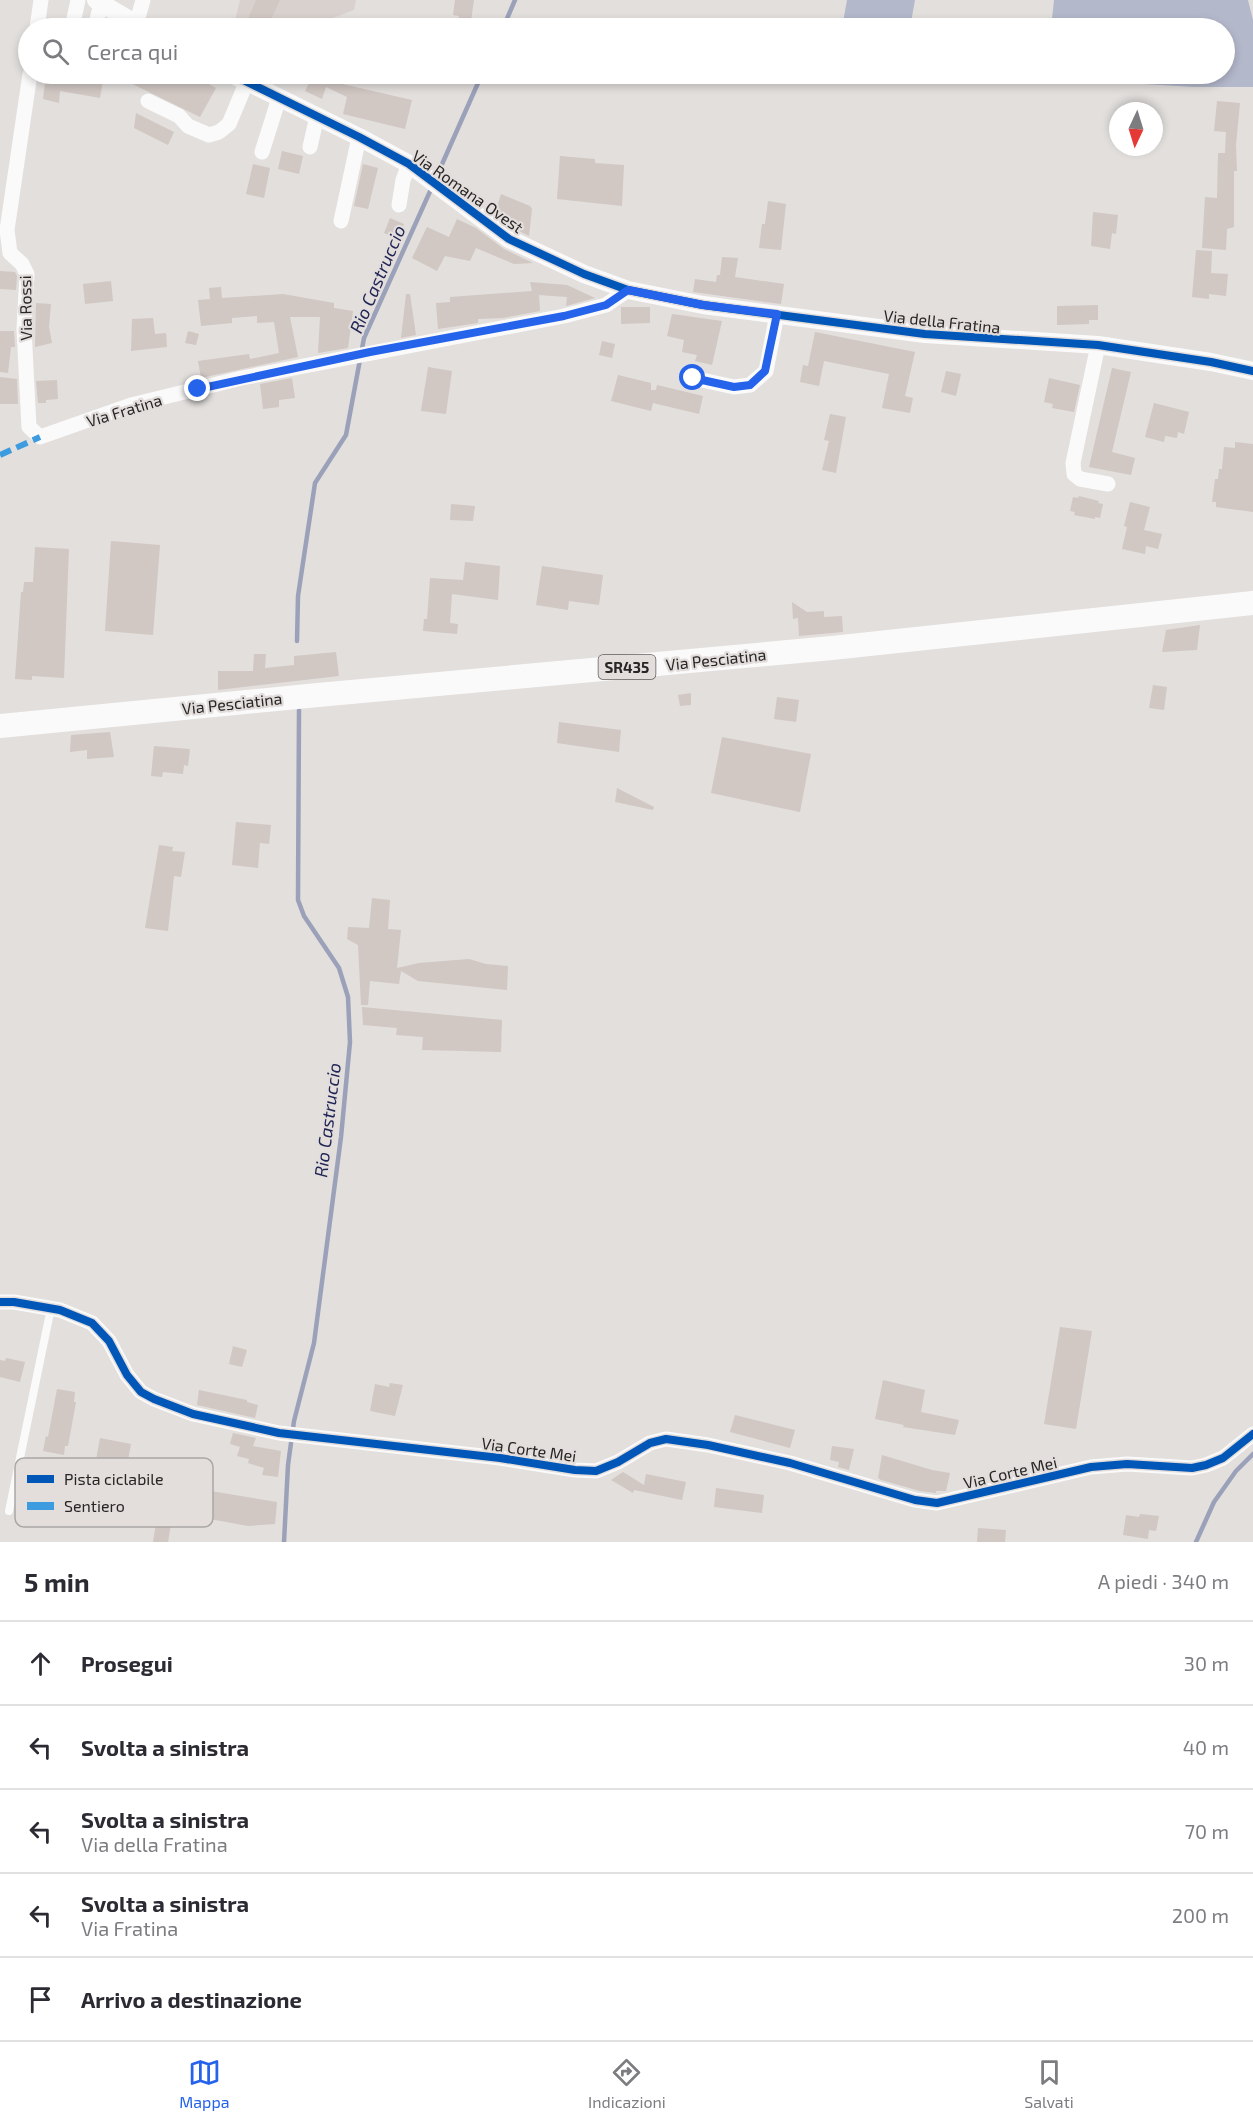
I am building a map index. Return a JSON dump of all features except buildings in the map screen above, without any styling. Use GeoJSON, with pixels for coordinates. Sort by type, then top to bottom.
{"type":"FeatureCollection","features":[{"type":"Feature","properties":{"kind":"main road","name":"Via Pesciatina"},"geometry":{"type":"LineString","coordinates":[[0,726],[832,648],[1253,603]]}},
{"type":"Feature","properties":{"kind":"street"},"geometry":{"type":"LineString","coordinates":[[38,18],[41,0]]}},
{"type":"Feature","properties":{"kind":"street"},"geometry":{"type":"LineString","coordinates":[[74,18],[78,0]]}},
{"type":"Feature","properties":{"kind":"street"},"geometry":{"type":"LineString","coordinates":[[140,18],[142,0]]}},
{"type":"Feature","properties":{"kind":"street"},"geometry":{"type":"LineString","coordinates":[[96,18],[98,2],[124,18]]}},
{"type":"Feature","properties":{"kind":"street","name":"Via Rossi"},"geometry":{"type":"LineString","coordinates":[[29,84],[7,230],[10,254],[22,264],[27,274],[24,329],[29,426],[40,437]]}},
{"type":"Feature","properties":{"kind":"street"},"geometry":{"type":"LineString","coordinates":[[148,101],[179,116],[188,126],[209,135],[219,132],[229,124],[234,84]]}},
{"type":"Feature","properties":{"kind":"street","name":"Via Romana Ovest"},"geometry":{"type":"LineString","coordinates":[[252,84],[409,164],[510,239],[584,274],[628,290]]}},
{"type":"Feature","properties":{"kind":"street"},"geometry":{"type":"LineString","coordinates":[[262,152],[279,98]]}},
{"type":"Feature","properties":{"kind":"street"},"geometry":{"type":"LineString","coordinates":[[310,147],[317,116]]}},
{"type":"Feature","properties":{"kind":"street"},"geometry":{"type":"LineString","coordinates":[[341,221],[359,137]]}},
{"type":"Feature","properties":{"kind":"street"},"geometry":{"type":"LineString","coordinates":[[399,205],[403,180],[409,164]]}},
{"type":"Feature","properties":{"kind":"street","name":"Via Fratina"},"geometry":{"type":"LineString","coordinates":[[40,437],[131,405],[242,378],[564,316],[606,305],[628,290]]}},
{"type":"Feature","properties":{"kind":"street","name":"Via della Fratina"},"geometry":{"type":"LineString","coordinates":[[628,290],[703,305],[925,334],[1098,345],[1211,362],[1253,371]]}},
{"type":"Feature","properties":{"kind":"street"},"geometry":{"type":"LineString","coordinates":[[693,378],[734,387],[750,385],[765,371],[777,314]]}},
{"type":"Feature","properties":{"kind":"street"},"geometry":{"type":"LineString","coordinates":[[1098,345],[1073,463],[1074,474],[1080,479],[1107,484]]}},
{"type":"Feature","properties":{"kind":"street","name":"Via Corte Mei"},"geometry":{"type":"LineString","coordinates":[[0,1302],[51,1308],[92,1323],[101,1330],[127,1375],[141,1392],[154,1400],[194,1414],[302,1437],[500,1458],[575,1470],[596,1471],[618,1462],[650,1443],[666,1439],[708,1445],[790,1463],[915,1500],[937,1503],[1091,1467],[1127,1464],[1192,1468],[1206,1465],[1223,1458],[1253,1434]]}},
{"type":"Feature","properties":{"kind":"lane"},"geometry":{"type":"LineString","coordinates":[[20,1458],[51,1308]]}},
{"type":"Feature","properties":{"kind":"lane"},"geometry":{"type":"LineString","coordinates":[[9,1511],[15,1482]]}},
{"type":"Feature","properties":{"kind":"shaded area"},"geometry":{"type":"Polygon","coordinates":[[[240,0],[356,0],[354,10],[333,18],[236,18],[240,0]]]}},
{"type":"Feature","properties":{"kind":"shaded area"},"geometry":{"type":"Polygon","coordinates":[[[847,0],[915,0],[912,18],[844,18],[847,0]]]}},
{"type":"Feature","properties":{"kind":"shaded area"},"geometry":{"type":"Polygon","coordinates":[[[1054,0],[1248,0],[1253,20],[1253,87],[1144,84],[1235,84],[1235,18],[1052,18],[1054,0]]]}},
{"type":"Feature","properties":{"kind":"waterway","name":"Rio Castruccio"},"geometry":{"type":"LineString","coordinates":[[507,18],[515,0]]}},
{"type":"Feature","properties":{"kind":"waterway","name":"Rio Castruccio"},"geometry":{"type":"LineString","coordinates":[[435,180],[478,84]]}},
{"type":"Feature","properties":{"kind":"waterway","name":"Rio Castruccio"},"geometry":{"type":"LineString","coordinates":[[297,641],[298,596],[315,483],[346,435],[364,338],[432,187]]}},
{"type":"Feature","properties":{"kind":"waterway","name":"Rio Castruccio"},"geometry":{"type":"LineString","coordinates":[[284,1542],[288,1465],[294,1421],[314,1343],[341,1137],[350,1042],[348,997],[339,968],[304,916],[298,900],[299,710]]}},
{"type":"Feature","properties":{"kind":"waterway"},"geometry":{"type":"LineString","coordinates":[[1196,1542],[1214,1502],[1236,1471],[1253,1454]]}},
{"type":"Feature","properties":{"kind":"marked path"},"geometry":{"type":"LineString","coordinates":[[0,455],[40,437]]}},
{"type":"Feature","properties":{"kind":"cycle path"},"geometry":{"type":"LineString","coordinates":[[251,84],[409,164],[509,239],[584,274],[628,290],[703,305],[925,334],[1098,345],[1211,362],[1253,371]]}},
{"type":"Feature","properties":{"kind":"cycle path"},"geometry":{"type":"LineString","coordinates":[[0,1302],[14,1302],[60,1310],[92,1323],[109,1341],[127,1375],[141,1392],[193,1414],[279,1433],[500,1458],[575,1470],[596,1471],[618,1462],[650,1443],[666,1439],[708,1445],[790,1463],[915,1500],[937,1503],[1091,1467],[1127,1464],[1192,1468],[1206,1465],[1223,1458],[1253,1434]]}},
{"type":"Feature","properties":{"kind":"route"},"geometry":{"type":"LineString","coordinates":[[198,389],[370,352],[564,316],[606,305],[628,290],[663,299],[777,314],[765,371],[750,385],[734,387],[693,378]]}}]}
